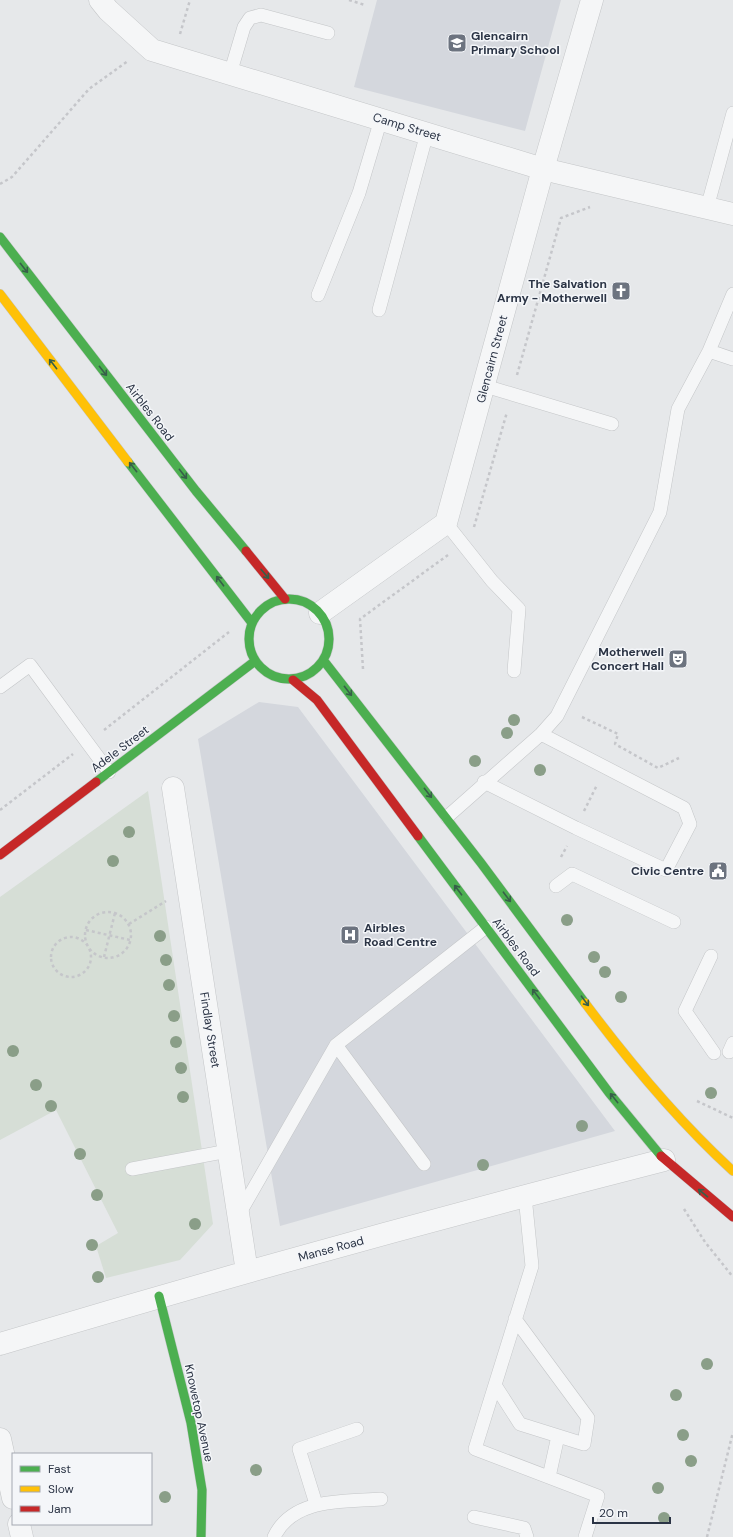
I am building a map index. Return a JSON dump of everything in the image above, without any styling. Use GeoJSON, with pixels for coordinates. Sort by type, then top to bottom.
{"type":"FeatureCollection","features":[{"type":"Feature","properties":{"kind":"main road","name":"Airbles Road"},"geometry":{"type":"LineString","coordinates":[[0,237],[196,491],[285,599]]}},
{"type":"Feature","properties":{"kind":"main road"},"geometry":{"type":"LineString","coordinates":[[0,294],[250,620],[250,649],[255,661]]}},
{"type":"Feature","properties":{"kind":"main road"},"geometry":{"type":"LineString","coordinates":[[250,620],[272,603],[285,599],[306,603],[320,613],[328,628],[329,641],[324,661],[312,673],[293,680]]}},
{"type":"Feature","properties":{"kind":"main road","name":"Airbles Road"},"geometry":{"type":"LineString","coordinates":[[255,661],[263,670],[275,677],[293,680],[317,700],[610,1094],[664,1160],[733,1217]]}},
{"type":"Feature","properties":{"kind":"main road","name":"Adele Street"},"geometry":{"type":"LineString","coordinates":[[0,855],[255,661]]}},
{"type":"Feature","properties":{"kind":"main road","name":"Airbles Road"},"geometry":{"type":"LineString","coordinates":[[324,661],[447,817],[639,1075],[704,1146],[733,1171]]}},
{"type":"Feature","properties":{"kind":"main road","name":"Knowetop Avenue"},"geometry":{"type":"LineString","coordinates":[[159,1296],[191,1423],[202,1490],[200,1537]]}},
{"type":"Feature","properties":{"kind":"street","name":"Camp Street"},"geometry":{"type":"LineString","coordinates":[[100,0],[108,10],[152,50],[543,169],[733,214]]}},
{"type":"Feature","properties":{"kind":"street","name":"Glencairn Street"},"geometry":{"type":"LineString","coordinates":[[446,523],[485,386],[543,169],[592,0]]}},
{"type":"Feature","properties":{"kind":"street"},"geometry":{"type":"LineString","coordinates":[[320,613],[446,523]]}},
{"type":"Feature","properties":{"kind":"street","name":"Findlay Street"},"geometry":{"type":"LineString","coordinates":[[173,788],[247,1272]]}},
{"type":"Feature","properties":{"kind":"street","name":"Manse Road"},"geometry":{"type":"LineString","coordinates":[[0,1344],[159,1296],[525,1196],[664,1160]]}},
{"type":"Feature","properties":{"kind":"street"},"geometry":{"type":"LineString","coordinates":[[0,1439],[12,1493]]}},
{"type":"Feature","properties":{"kind":"street"},"geometry":{"type":"LineString","coordinates":[[19,1525],[22,1537]]}},
{"type":"Feature","properties":{"kind":"lane"},"geometry":{"type":"LineString","coordinates":[[230,74],[244,27],[250,18],[261,15],[328,33]]}},
{"type":"Feature","properties":{"kind":"lane"},"geometry":{"type":"LineString","coordinates":[[707,208],[733,113]]}},
{"type":"Feature","properties":{"kind":"lane"},"geometry":{"type":"LineString","coordinates":[[318,295],[360,192],[380,119]]}},
{"type":"Feature","properties":{"kind":"lane"},"geometry":{"type":"LineString","coordinates":[[379,310],[427,133]]}},
{"type":"Feature","properties":{"kind":"lane"},"geometry":{"type":"LineString","coordinates":[[447,817],[484,782],[541,734],[557,716],[660,512],[678,409],[709,351],[733,294]]}},
{"type":"Feature","properties":{"kind":"lane"},"geometry":{"type":"LineString","coordinates":[[709,351],[733,359]]}},
{"type":"Feature","properties":{"kind":"lane"},"geometry":{"type":"LineString","coordinates":[[485,386],[612,424]]}},
{"type":"Feature","properties":{"kind":"lane"},"geometry":{"type":"LineString","coordinates":[[446,523],[492,581],[519,610],[514,671]]}},
{"type":"Feature","properties":{"kind":"lane"},"geometry":{"type":"LineString","coordinates":[[0,687],[30,665],[110,772]]}},
{"type":"Feature","properties":{"kind":"lane"},"geometry":{"type":"LineString","coordinates":[[484,782],[666,870],[690,824],[684,808],[541,734]]}},
{"type":"Feature","properties":{"kind":"lane"},"geometry":{"type":"LineString","coordinates":[[556,886],[572,874],[674,922]]}},
{"type":"Feature","properties":{"kind":"lane"},"geometry":{"type":"LineString","coordinates":[[238,1216],[336,1045],[486,927]]}},
{"type":"Feature","properties":{"kind":"lane"},"geometry":{"type":"LineString","coordinates":[[711,956],[685,1011],[714,1053]]}},
{"type":"Feature","properties":{"kind":"lane"},"geometry":{"type":"LineString","coordinates":[[336,1045],[424,1164]]}},
{"type":"Feature","properties":{"kind":"lane"},"geometry":{"type":"LineString","coordinates":[[132,1169],[228,1151]]}},
{"type":"Feature","properties":{"kind":"lane"},"geometry":{"type":"LineString","coordinates":[[525,1196],[532,1266],[475,1449],[598,1496],[585,1537]]}},
{"type":"Feature","properties":{"kind":"lane"},"geometry":{"type":"LineString","coordinates":[[495,1385],[520,1424],[584,1444],[588,1418],[515,1319]]}},
{"type":"Feature","properties":{"kind":"lane"},"geometry":{"type":"LineString","coordinates":[[316,1504],[299,1449],[357,1429]]}},
{"type":"Feature","properties":{"kind":"lane"},"geometry":{"type":"LineString","coordinates":[[549,1477],[558,1436]]}},
{"type":"Feature","properties":{"kind":"lane"},"geometry":{"type":"LineString","coordinates":[[274,1537],[286,1521],[300,1511],[316,1504],[381,1499]]}},
{"type":"Feature","properties":{"kind":"lane"},"geometry":{"type":"LineString","coordinates":[[474,1517],[524,1528],[527,1537]]}},
{"type":"Feature","properties":{"kind":"path"},"geometry":{"type":"LineString","coordinates":[[0,184],[12,177],[89,89],[121,64],[152,50],[181,33],[190,0]]}},
{"type":"Feature","properties":{"kind":"path"},"geometry":{"type":"LineString","coordinates":[[349,0],[365,5]]}},
{"type":"Feature","properties":{"kind":"path"},"geometry":{"type":"LineString","coordinates":[[517,375],[561,218],[590,207]]}},
{"type":"Feature","properties":{"kind":"path"},"geometry":{"type":"LineString","coordinates":[[473,532],[507,412]]}},
{"type":"Feature","properties":{"kind":"path"},"geometry":{"type":"LineString","coordinates":[[366,673],[362,667],[360,619],[455,550]]}},
{"type":"Feature","properties":{"kind":"path"},"geometry":{"type":"LineString","coordinates":[[0,810],[250,620]]}},
{"type":"Feature","properties":{"kind":"path"},"geometry":{"type":"LineString","coordinates":[[582,716],[618,734],[616,744],[658,768],[679,758]]}},
{"type":"Feature","properties":{"kind":"path"},"geometry":{"type":"LineString","coordinates":[[583,814],[598,783]]}},
{"type":"Feature","properties":{"kind":"path"},"geometry":{"type":"LineString","coordinates":[[129,924],[188,886]]}},
{"type":"Feature","properties":{"kind":"path"},"geometry":{"type":"LineString","coordinates":[[129,924],[124,917],[115,913],[106,912],[96,915],[89,922],[86,930],[86,939],[89,947],[90,960],[84,972],[76,977],[61,975],[51,962],[53,947],[60,940],[67,937],[76,937],[84,941],[89,947],[95,954],[104,957],[113,957],[122,953],[129,945],[131,935],[129,924]]}},
{"type":"Feature","properties":{"kind":"path"},"geometry":{"type":"LineString","coordinates":[[104,957],[115,913]]}},
{"type":"Feature","properties":{"kind":"path"},"geometry":{"type":"LineString","coordinates":[[86,930],[130,940]]}},
{"type":"Feature","properties":{"kind":"path"},"geometry":{"type":"LineString","coordinates":[[699,1190],[681,1205],[705,1242],[733,1277]]}},
{"type":"Feature","properties":{"kind":"path"},"geometry":{"type":"LineString","coordinates":[[707,1537],[733,1432]]}},
{"type":"Feature","properties":{"kind":"shaded area","name":"Glencairn Primary School"},"geometry":{"type":"Polygon","coordinates":[[[377,0],[561,0],[525,131],[354,87],[377,0]]]}},
{"type":"Feature","properties":{"kind":"shaded area","name":"Airbles Road Centre"},"geometry":{"type":"Polygon","coordinates":[[[259,702],[298,707],[615,1131],[280,1226],[198,739],[259,702]]]}},
{"type":"Feature","properties":{"kind":"shaded area"},"geometry":{"type":"Polygon","coordinates":[[[148,791],[213,1224],[180,1260],[106,1278],[96,1246],[118,1233],[56,1110],[0,1140],[0,897],[148,791]]]}},
{"type":"Feature","properties":{"kind":"traffic: fast"},"geometry":{"type":"LineString","coordinates":[[0,237],[196,491],[246,551]]}},
{"type":"Feature","properties":{"kind":"traffic: fast"},"geometry":{"type":"LineString","coordinates":[[128,462],[252,623]]}},
{"type":"Feature","properties":{"kind":"traffic: fast"},"geometry":{"type":"LineString","coordinates":[[289,599],[304,602],[317,611],[326,624],[329,639],[326,654],[317,667],[304,676],[289,679],[274,676],[261,667],[252,654],[249,639],[252,624],[261,611],[274,602],[289,599]]}},
{"type":"Feature","properties":{"kind":"traffic: fast"},"geometry":{"type":"LineString","coordinates":[[96,782],[255,661]]}},
{"type":"Feature","properties":{"kind":"traffic: fast"},"geometry":{"type":"LineString","coordinates":[[324,661],[481,863],[585,1003]]}},
{"type":"Feature","properties":{"kind":"traffic: fast"},"geometry":{"type":"LineString","coordinates":[[418,836],[610,1094],[661,1156]]}},
{"type":"Feature","properties":{"kind":"traffic: fast"},"geometry":{"type":"LineString","coordinates":[[159,1296],[191,1423],[202,1490],[201,1537]]}},
{"type":"Feature","properties":{"kind":"traffic: slow"},"geometry":{"type":"LineString","coordinates":[[0,294],[128,462]]}},
{"type":"Feature","properties":{"kind":"traffic: slow"},"geometry":{"type":"LineString","coordinates":[[585,1003],[619,1047],[673,1111],[712,1152],[733,1171]]}},
{"type":"Feature","properties":{"kind":"traffic: jam"},"geometry":{"type":"LineString","coordinates":[[246,551],[285,599]]}},
{"type":"Feature","properties":{"kind":"traffic: jam"},"geometry":{"type":"LineString","coordinates":[[293,680],[317,700],[418,836]]}},
{"type":"Feature","properties":{"kind":"traffic: jam"},"geometry":{"type":"LineString","coordinates":[[0,855],[96,782]]}},
{"type":"Feature","properties":{"kind":"traffic: jam"},"geometry":{"type":"LineString","coordinates":[[661,1156],[733,1217]]}},
{"type":"Feature","properties":{"kind":"place","name":"Glencairn Primary School"},"geometry":{"type":"Point","coordinates":[457,43]}},
{"type":"Feature","properties":{"kind":"place","name":"The Salvation Army - Motherwell"},"geometry":{"type":"Point","coordinates":[621,291]}},
{"type":"Feature","properties":{"kind":"place","name":"Motherwell Concert Hall"},"geometry":{"type":"Point","coordinates":[678,659]}},
{"type":"Feature","properties":{"kind":"place","name":"Civic Centre"},"geometry":{"type":"Point","coordinates":[718,871]}},
{"type":"Feature","properties":{"kind":"place","name":"Airbles Road Centre"},"geometry":{"type":"Point","coordinates":[350,935]}}]}
